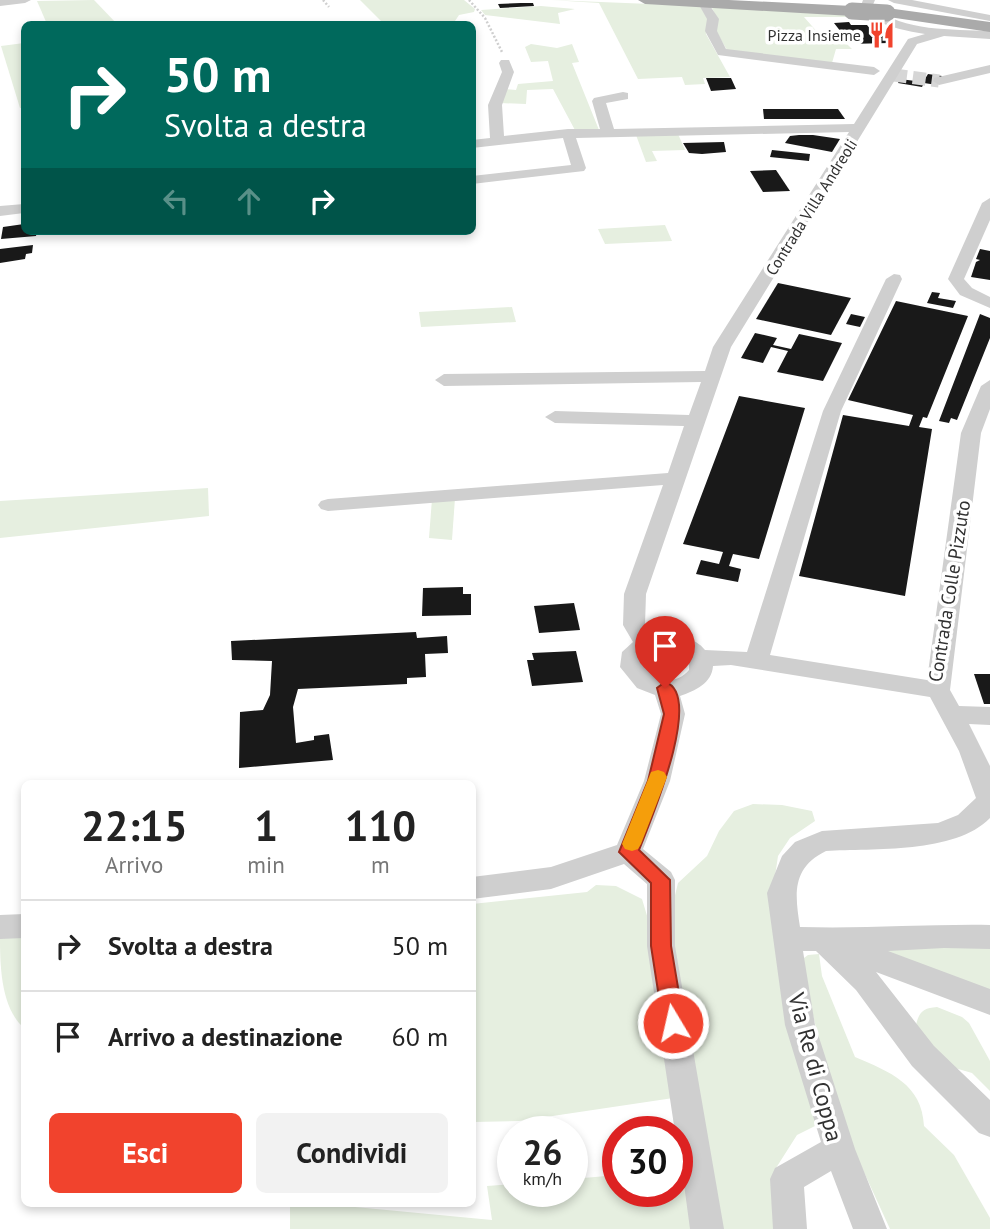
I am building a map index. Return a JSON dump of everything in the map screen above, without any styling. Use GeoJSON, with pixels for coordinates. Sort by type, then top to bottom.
{"type":"FeatureCollection","features":[{"type":"Feature","properties":{"kind":"main road"},"geometry":{"type":"LineString","coordinates":[[645,0],[852,11],[893,9],[990,27]]}},
{"type":"Feature","properties":{"kind":"street"},"geometry":{"type":"LineString","coordinates":[[0,3],[25,0]]}},
{"type":"Feature","properties":{"kind":"street"},"geometry":{"type":"LineString","coordinates":[[869,0],[866,8],[990,18]]}},
{"type":"Feature","properties":{"kind":"street"},"geometry":{"type":"LineString","coordinates":[[893,9],[946,2],[990,9]]}},
{"type":"Feature","properties":{"kind":"street"},"geometry":{"type":"LineString","coordinates":[[704,3],[713,19],[711,31],[722,52],[874,71]]}},
{"type":"Feature","properties":{"kind":"street"},"geometry":{"type":"LineString","coordinates":[[893,9],[950,32],[990,36]]}},
{"type":"Feature","properties":{"kind":"street"},"geometry":{"type":"LineString","coordinates":[[893,9],[912,42]]}},
{"type":"Feature","properties":{"kind":"street"},"geometry":{"type":"LineString","coordinates":[[860,128],[912,42],[950,32]]}},
{"type":"Feature","properties":{"kind":"street"},"geometry":{"type":"LineString","coordinates":[[497,140],[495,105],[508,72],[505,63]]}},
{"type":"Feature","properties":{"kind":"street"},"geometry":{"type":"LineString","coordinates":[[939,81],[990,69]]}},
{"type":"Feature","properties":{"kind":"street"},"geometry":{"type":"LineString","coordinates":[[608,132],[599,101],[623,96]]}},
{"type":"Feature","properties":{"kind":"street","name":"Contrada Villa Andreoli"},"geometry":{"type":"LineString","coordinates":[[476,143],[608,132],[860,128]]}},
{"type":"Feature","properties":{"kind":"street","name":"Contrada Villa Andreoli"},"geometry":{"type":"LineString","coordinates":[[646,644],[634,625],[635,594],[722,347],[860,128]]}},
{"type":"Feature","properties":{"kind":"street"},"geometry":{"type":"LineString","coordinates":[[476,180],[579,168],[568,134]]}},
{"type":"Feature","properties":{"kind":"street"},"geometry":{"type":"LineString","coordinates":[[990,203],[956,279],[969,293],[990,303]]}},
{"type":"Feature","properties":{"kind":"street"},"geometry":{"type":"LineString","coordinates":[[0,211],[21,209]]}},
{"type":"Feature","properties":{"kind":"street"},"geometry":{"type":"LineString","coordinates":[[758,661],[760,645],[832,411],[894,279]]}},
{"type":"Feature","properties":{"kind":"street"},"geometry":{"type":"LineString","coordinates":[[444,380],[712,376]]}},
{"type":"Feature","properties":{"kind":"street","name":"Contrada Colle Pizzuto"},"geometry":{"type":"LineString","coordinates":[[699,658],[731,657],[758,661],[944,702],[971,433],[990,386]]}},
{"type":"Feature","properties":{"kind":"street"},"geometry":{"type":"LineString","coordinates":[[555,417],[696,421]]}},
{"type":"Feature","properties":{"kind":"street"},"geometry":{"type":"LineString","coordinates":[[328,505],[676,478]]}},
{"type":"Feature","properties":{"kind":"street"},"geometry":{"type":"LineString","coordinates":[[659,641],[681,643],[699,658],[702,669],[694,682],[685,686],[665,688],[643,681],[632,667],[634,652],[646,644],[659,641]]}},
{"type":"Feature","properties":{"kind":"street"},"geometry":{"type":"LineString","coordinates":[[476,887],[551,878],[628,852],[657,781],[673,714],[665,688]]}},
{"type":"Feature","properties":{"kind":"street"},"geometry":{"type":"LineString","coordinates":[[944,702],[990,716]]}},
{"type":"Feature","properties":{"kind":"street","name":"Via Re di Coppa"},"geometry":{"type":"LineString","coordinates":[[870,1229],[839,1149],[800,1025],[781,893],[792,864],[805,849],[822,841],[938,833],[957,828],[981,813],[989,799],[972,751],[944,702]]}},
{"type":"Feature","properties":{"kind":"street"},"geometry":{"type":"LineString","coordinates":[[628,852],[661,880],[661,946],[707,1229]]}},
{"type":"Feature","properties":{"kind":"street"},"geometry":{"type":"LineString","coordinates":[[0,928],[21,926]]}},
{"type":"Feature","properties":{"kind":"street"},"geometry":{"type":"LineString","coordinates":[[786,938],[862,942],[944,936],[990,937]]}},
{"type":"Feature","properties":{"kind":"street"},"geometry":{"type":"LineString","coordinates":[[823,940],[990,1002]]}},
{"type":"Feature","properties":{"kind":"street"},"geometry":{"type":"LineString","coordinates":[[823,940],[866,981],[923,1056],[990,1122]]}},
{"type":"Feature","properties":{"kind":"street"},"geometry":{"type":"LineString","coordinates":[[790,1229],[787,1179],[839,1149]]}},
{"type":"Feature","properties":{"kind":"path"},"geometry":{"type":"LineString","coordinates":[[323,0],[329,7]]}},
{"type":"Feature","properties":{"kind":"path"},"geometry":{"type":"LineString","coordinates":[[469,0],[485,18],[505,57],[505,63]]}},
{"type":"Feature","properties":{"kind":"green space"},"geometry":{"type":"Polygon","coordinates":[[[94,0],[114,21],[46,21],[37,1],[94,0]]]}},
{"type":"Feature","properties":{"kind":"green space"},"geometry":{"type":"Polygon","coordinates":[[[360,0],[464,0],[475,9],[474,12],[459,15],[455,21],[381,21],[360,0]]]}},
{"type":"Feature","properties":{"kind":"green space"},"geometry":{"type":"Polygon","coordinates":[[[551,0],[700,6],[708,19],[706,34],[730,77],[703,78],[705,84],[685,85],[682,77],[638,79],[599,3],[551,0]]]}},
{"type":"Feature","properties":{"kind":"green space"},"geometry":{"type":"Polygon","coordinates":[[[541,6],[575,9],[558,13],[560,24],[485,15],[481,10],[541,6]]]}},
{"type":"Feature","properties":{"kind":"green space"},"geometry":{"type":"Polygon","coordinates":[[[711,6],[860,14],[854,17],[804,17],[819,34],[838,35],[852,49],[836,49],[832,63],[727,50],[716,31],[718,20],[711,6]]]}},
{"type":"Feature","properties":{"kind":"green space"},"geometry":{"type":"Polygon","coordinates":[[[21,43],[21,108],[20,108],[1,46],[21,43]]]}},
{"type":"Feature","properties":{"kind":"green space"},"geometry":{"type":"Polygon","coordinates":[[[531,44],[557,48],[572,44],[579,62],[572,63],[599,130],[576,132],[553,89],[527,90],[526,104],[500,103],[504,89],[516,90],[518,84],[553,81],[548,61],[531,62],[525,47],[531,44]]]}},
{"type":"Feature","properties":{"kind":"green space"},"geometry":{"type":"Polygon","coordinates":[[[678,134],[685,150],[652,151],[657,161],[646,162],[636,135],[678,134]]]}},
{"type":"Feature","properties":{"kind":"green space"},"geometry":{"type":"Polygon","coordinates":[[[665,225],[672,241],[605,244],[598,229],[665,225]]]}},
{"type":"Feature","properties":{"kind":"green space"},"geometry":{"type":"Polygon","coordinates":[[[512,307],[516,322],[421,327],[419,312],[512,307]]]}},
{"type":"Feature","properties":{"kind":"green space"},"geometry":{"type":"Polygon","coordinates":[[[208,488],[209,516],[0,538],[0,501],[208,488]]]}},
{"type":"Feature","properties":{"kind":"green space"},"geometry":{"type":"Polygon","coordinates":[[[455,498],[452,540],[429,538],[432,499],[455,498]]]}},
{"type":"Feature","properties":{"kind":"green space"},"geometry":{"type":"Polygon","coordinates":[[[753,804],[782,805],[812,811],[815,821],[790,838],[778,856],[774,883],[823,1122],[797,1135],[776,1168],[780,1229],[723,1229],[668,924],[678,883],[707,856],[719,831],[734,811],[753,804]]]}},
{"type":"Feature","properties":{"kind":"green space"},"geometry":{"type":"Polygon","coordinates":[[[596,885],[616,886],[642,899],[651,929],[680,1097],[553,1116],[497,1116],[497,1121],[476,1122],[476,904],[587,892],[596,885]]]}},
{"type":"Feature","properties":{"kind":"green space"},"geometry":{"type":"Polygon","coordinates":[[[21,932],[21,1025],[10,1009],[3,984],[0,933],[21,932]]]}},
{"type":"Feature","properties":{"kind":"green space"},"geometry":{"type":"Polygon","coordinates":[[[990,944],[990,992],[876,948],[990,944]]]}},
{"type":"Feature","properties":{"kind":"green space"},"geometry":{"type":"Polygon","coordinates":[[[819,954],[822,976],[855,1057],[892,1074],[911,1090],[922,1112],[924,1126],[954,1155],[990,1218],[990,1229],[890,1229],[836,1111],[800,961],[808,955],[819,954]]]}},
{"type":"Feature","properties":{"kind":"green space"},"geometry":{"type":"Polygon","coordinates":[[[937,1007],[962,1017],[969,1023],[990,1061],[990,1091],[972,1073],[948,1066],[916,1025],[922,1012],[937,1007]]]}},
{"type":"Feature","properties":{"kind":"green space"},"geometry":{"type":"Polygon","coordinates":[[[602,1176],[602,1207],[691,1207],[696,1229],[290,1229],[290,1207],[355,1207],[492,1220],[487,1186],[497,1185],[497,1207],[588,1207],[588,1178],[602,1176]]]}},
{"type":"Feature","properties":{"kind":"building"},"geometry":{"type":"Polygon","coordinates":[[[533,3],[534,6],[500,8],[498,4],[533,3]]]}},
{"type":"Feature","properties":{"kind":"building"},"geometry":{"type":"Polygon","coordinates":[[[849,22],[851,25],[867,25],[873,32],[886,32],[891,39],[889,43],[849,44],[844,39],[855,38],[849,32],[841,32],[834,23],[849,22]]]}},
{"type":"Feature","properties":{"kind":"building"},"geometry":{"type":"Polygon","coordinates":[[[928,74],[942,76],[937,85],[924,83],[922,87],[898,83],[900,79],[923,82],[928,74]]]}},
{"type":"Feature","properties":{"kind":"building"},"geometry":{"type":"Polygon","coordinates":[[[706,78],[731,78],[736,89],[711,91],[706,78]]]}},
{"type":"Feature","properties":{"kind":"building"},"geometry":{"type":"Polygon","coordinates":[[[763,109],[838,109],[845,119],[764,119],[763,109]]]}},
{"type":"Feature","properties":{"kind":"building"},"geometry":{"type":"Polygon","coordinates":[[[790,136],[840,139],[832,152],[785,143],[790,136]]]}},
{"type":"Feature","properties":{"kind":"building"},"geometry":{"type":"Polygon","coordinates":[[[724,142],[726,152],[702,154],[689,153],[683,143],[724,142]]]}},
{"type":"Feature","properties":{"kind":"building"},"geometry":{"type":"Polygon","coordinates":[[[772,150],[810,154],[809,161],[770,157],[772,150]]]}},
{"type":"Feature","properties":{"kind":"building"},"geometry":{"type":"Polygon","coordinates":[[[776,170],[790,191],[763,192],[750,171],[776,170]]]}},
{"type":"Feature","properties":{"kind":"building"},"geometry":{"type":"Polygon","coordinates":[[[21,224],[21,235],[36,236],[1,239],[3,227],[21,224]]]}},
{"type":"Feature","properties":{"kind":"building"},"geometry":{"type":"Polygon","coordinates":[[[33,245],[32,253],[26,254],[25,259],[0,263],[0,249],[33,245]]]}},
{"type":"Feature","properties":{"kind":"building"},"geometry":{"type":"Polygon","coordinates":[[[980,249],[990,251],[990,280],[971,277],[976,262],[980,260],[976,259],[980,249]]]}},
{"type":"Feature","properties":{"kind":"building"},"geometry":{"type":"Polygon","coordinates":[[[778,283],[851,298],[831,335],[756,319],[778,283]]]}},
{"type":"Feature","properties":{"kind":"building"},"geometry":{"type":"Polygon","coordinates":[[[932,292],[940,293],[938,298],[956,301],[953,308],[927,303],[932,292]]]}},
{"type":"Feature","properties":{"kind":"building"},"geometry":{"type":"Polygon","coordinates":[[[896,301],[968,316],[927,418],[923,417],[919,427],[932,429],[905,596],[799,576],[843,415],[909,426],[913,415],[848,400],[896,301]]]}},
{"type":"Feature","properties":{"kind":"building"},"geometry":{"type":"Polygon","coordinates":[[[851,314],[865,317],[860,327],[846,324],[851,314]]]}},
{"type":"Feature","properties":{"kind":"building"},"geometry":{"type":"Polygon","coordinates":[[[980,314],[990,318],[990,338],[957,420],[951,418],[949,423],[939,421],[980,314]]]}},
{"type":"Feature","properties":{"kind":"building"},"geometry":{"type":"Polygon","coordinates":[[[755,333],[777,338],[773,345],[791,349],[799,334],[842,343],[823,381],[777,372],[788,351],[771,347],[763,363],[741,358],[755,333]]]}},
{"type":"Feature","properties":{"kind":"building"},"geometry":{"type":"Polygon","coordinates":[[[739,396],[805,408],[759,559],[733,554],[729,566],[741,569],[738,582],[696,574],[701,560],[719,564],[723,552],[683,544],[739,396]]]}},
{"type":"Feature","properties":{"kind":"building"},"geometry":{"type":"Polygon","coordinates":[[[463,587],[463,594],[471,594],[471,615],[422,616],[423,588],[463,587]]]}},
{"type":"Feature","properties":{"kind":"building"},"geometry":{"type":"Polygon","coordinates":[[[574,603],[580,630],[539,633],[534,606],[574,603]]]}},
{"type":"Feature","properties":{"kind":"building"},"geometry":{"type":"Polygon","coordinates":[[[416,632],[417,638],[447,636],[448,653],[425,654],[426,677],[407,678],[407,684],[298,689],[293,707],[296,743],[329,734],[333,760],[239,768],[240,712],[263,710],[270,695],[272,661],[232,660],[231,641],[416,632]]]}},
{"type":"Feature","properties":{"kind":"building"},"geometry":{"type":"Polygon","coordinates":[[[576,651],[583,682],[532,686],[527,660],[534,660],[532,653],[576,651]]]}},
{"type":"Feature","properties":{"kind":"building"},"geometry":{"type":"Polygon","coordinates":[[[974,674],[990,674],[990,704],[984,704],[974,674]]]}},
{"type":"Feature","properties":{"kind":"tunnel"},"geometry":{"type":"LineString","coordinates":[[894,75],[939,81]]}},
{"type":"Feature","properties":{"kind":"slow traffic"},"geometry":{"type":"LineString","coordinates":[[632,844],[658,777]]}},
{"type":"Feature","properties":{"kind":"place","name":"Pizza Insieme"},"geometry":{"type":"Point","coordinates":[882,35]}},
{"type":"Feature","properties":{"kind":"route"},"geometry":{"type":"LineString","coordinates":[[665,688],[673,714],[657,781],[628,852],[661,880],[661,946],[673,1023]]}}]}
